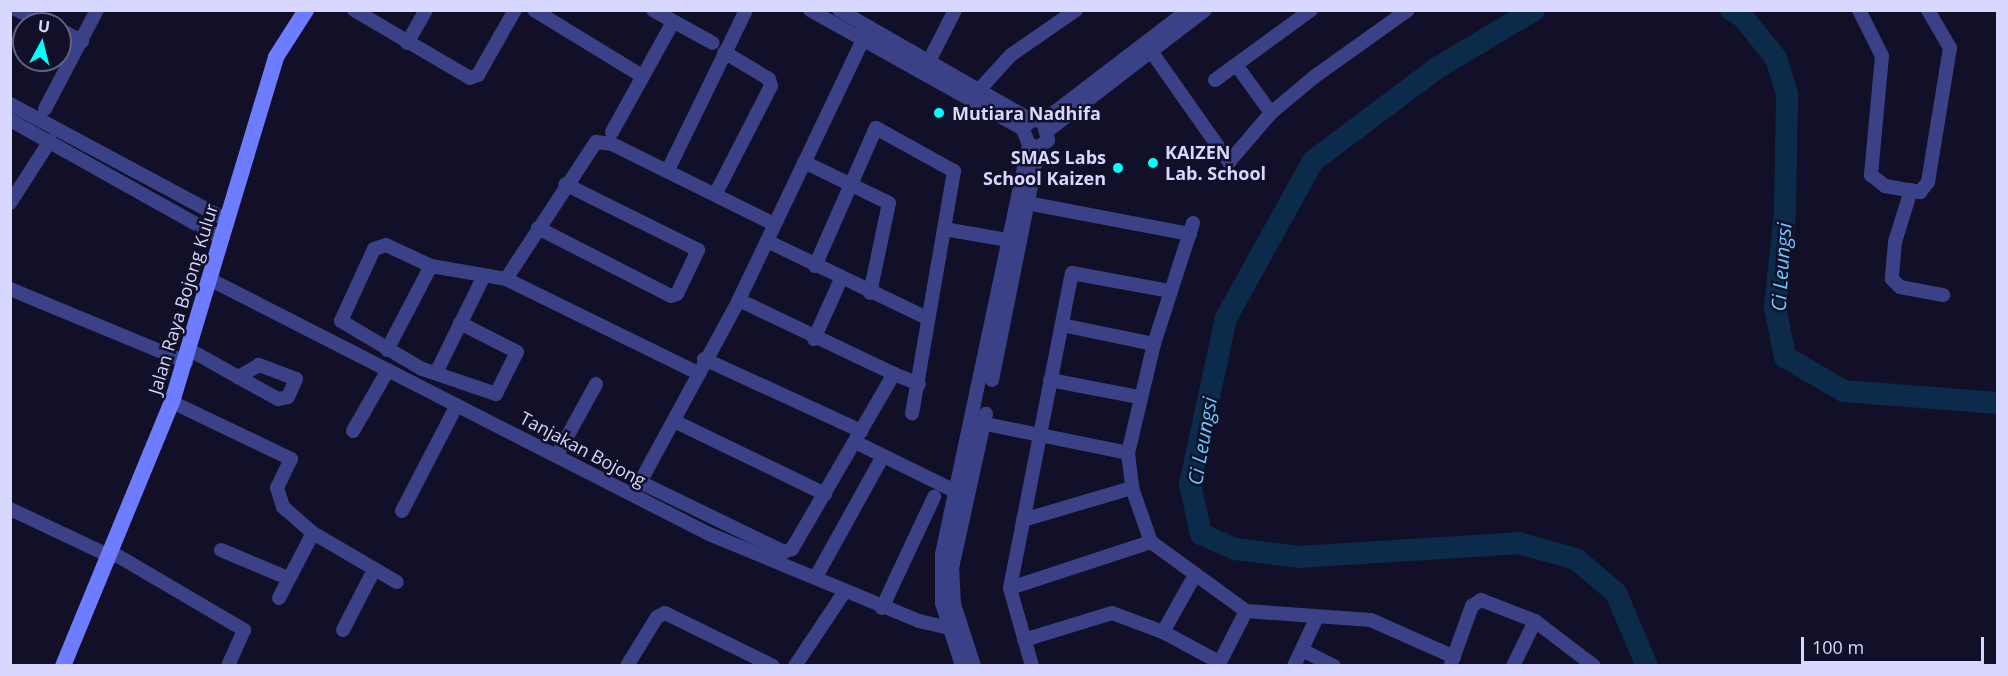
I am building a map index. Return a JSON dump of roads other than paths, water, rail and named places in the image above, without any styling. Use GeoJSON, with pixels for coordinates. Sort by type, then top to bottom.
{"type":"FeatureCollection","features":[{"type":"Feature","properties":{"kind":"main road","name":"Jalan Raya Bojong Kulur"},"geometry":{"type":"LineString","coordinates":[[63,666],[113,555],[188,357],[226,220],[276,57],[306,10]]}},
{"type":"Feature","properties":{"kind":"street"},"geometry":{"type":"LineString","coordinates":[[34,132],[97,10]]}},
{"type":"Feature","properties":{"kind":"street"},"geometry":{"type":"LineString","coordinates":[[354,10],[407,44],[470,78],[478,75],[515,10]]}},
{"type":"Feature","properties":{"kind":"street"},"geometry":{"type":"LineString","coordinates":[[407,44],[426,10]]}},
{"type":"Feature","properties":{"kind":"street"},"geometry":{"type":"LineString","coordinates":[[534,10],[642,76]]}},
{"type":"Feature","properties":{"kind":"street"},"geometry":{"type":"LineString","coordinates":[[653,10],[719,47],[769,79],[771,86],[716,193]]}},
{"type":"Feature","properties":{"kind":"street"},"geometry":{"type":"LineString","coordinates":[[668,170],[719,47],[746,10]]}},
{"type":"Feature","properties":{"kind":"street"},"geometry":{"type":"LineString","coordinates":[[810,10],[866,33],[1037,125]]}},
{"type":"Feature","properties":{"kind":"street"},"geometry":{"type":"LineString","coordinates":[[839,10],[866,33]]}},
{"type":"Feature","properties":{"kind":"street"},"geometry":{"type":"LineString","coordinates":[[926,67],[955,10]]}},
{"type":"Feature","properties":{"kind":"street"},"geometry":{"type":"LineString","coordinates":[[980,90],[1011,55],[1076,10]]}},
{"type":"Feature","properties":{"kind":"street"},"geometry":{"type":"LineString","coordinates":[[1015,242],[1027,203],[1037,125],[1188,10]]}},
{"type":"Feature","properties":{"kind":"street"},"geometry":{"type":"LineString","coordinates":[[1037,125],[1151,51],[1205,10]]}},
{"type":"Feature","properties":{"kind":"street"},"geometry":{"type":"LineString","coordinates":[[1215,80],[1311,10]]}},
{"type":"Feature","properties":{"kind":"street"},"geometry":{"type":"LineString","coordinates":[[1859,10],[1882,56],[1870,175],[1885,186],[1911,190],[1924,190],[1928,182],[1950,48],[1928,10]]}},
{"type":"Feature","properties":{"kind":"street"},"geometry":{"type":"LineString","coordinates":[[1151,51],[1229,162],[1271,113],[1405,11]]}},
{"type":"Feature","properties":{"kind":"street"},"geometry":{"type":"LineString","coordinates":[[612,132],[673,22]]}},
{"type":"Feature","properties":{"kind":"street"},"geometry":{"type":"LineString","coordinates":[[866,33],[739,300],[700,366],[674,421],[642,474],[645,489],[784,552],[792,549],[894,374]]}},
{"type":"Feature","properties":{"kind":"street"},"geometry":{"type":"LineString","coordinates":[[72,35],[82,40]]}},
{"type":"Feature","properties":{"kind":"street"},"geometry":{"type":"LineString","coordinates":[[1237,66],[1271,113]]}},
{"type":"Feature","properties":{"kind":"street"},"geometry":{"type":"LineString","coordinates":[[926,67],[980,90],[1037,125],[1048,140],[1034,146]]}},
{"type":"Feature","properties":{"kind":"street"},"geometry":{"type":"LineString","coordinates":[[10,104],[43,114],[99,155],[226,220]]}},
{"type":"Feature","properties":{"kind":"street"},"geometry":{"type":"LineString","coordinates":[[10,120],[50,141],[92,170],[221,238]]}},
{"type":"Feature","properties":{"kind":"street"},"geometry":{"type":"LineString","coordinates":[[815,266],[880,127],[954,171],[927,318],[919,384],[912,413]]}},
{"type":"Feature","properties":{"kind":"street"},"geometry":{"type":"LineString","coordinates":[[10,203],[50,141]]}},
{"type":"Feature","properties":{"kind":"street"},"geometry":{"type":"LineString","coordinates":[[506,279],[591,145],[602,141],[716,193],[774,224]]}},
{"type":"Feature","properties":{"kind":"street"},"geometry":{"type":"LineString","coordinates":[[962,666],[954,626],[952,568],[962,495],[979,423],[1034,146]]}},
{"type":"Feature","properties":{"kind":"street"},"geometry":{"type":"LineString","coordinates":[[804,162],[890,206],[870,293]]}},
{"type":"Feature","properties":{"kind":"street"},"geometry":{"type":"LineString","coordinates":[[538,228],[671,296],[677,294],[698,250],[565,184]]}},
{"type":"Feature","properties":{"kind":"street"},"geometry":{"type":"LineString","coordinates":[[1911,190],[1895,242],[1892,279],[1900,287],[1943,295]]}},
{"type":"Feature","properties":{"kind":"street"},"geometry":{"type":"LineString","coordinates":[[1027,203],[1191,228],[1139,397],[1128,453],[1132,488],[1151,542],[1246,611],[1316,619],[1371,620],[1452,662],[1475,603],[1489,601],[1535,621],[1585,663]]}},
{"type":"Feature","properties":{"kind":"street"},"geometry":{"type":"LineString","coordinates":[[944,229],[1015,242]]}},
{"type":"Feature","properties":{"kind":"street"},"geometry":{"type":"LineString","coordinates":[[767,241],[870,293],[927,318]]}},
{"type":"Feature","properties":{"kind":"street"},"geometry":{"type":"LineString","coordinates":[[460,323],[517,352],[502,390],[488,395],[435,374],[387,350],[341,321],[374,249],[393,247],[431,266],[506,279],[858,437],[883,456],[962,495]]}},
{"type":"Feature","properties":{"kind":"street"},"geometry":{"type":"LineString","coordinates":[[387,350],[431,266]]}},
{"type":"Feature","properties":{"kind":"street"},"geometry":{"type":"LineString","coordinates":[[1032,666],[1010,588],[1038,435],[1075,270],[1170,291]]}},
{"type":"Feature","properties":{"kind":"street"},"geometry":{"type":"LineString","coordinates":[[435,374],[484,276]]}},
{"type":"Feature","properties":{"kind":"street","name":"Tanjakan Bojong"},"geometry":{"type":"LineString","coordinates":[[209,279],[709,534],[882,608],[954,626]]}},
{"type":"Feature","properties":{"kind":"street"},"geometry":{"type":"LineString","coordinates":[[813,339],[841,279]]}},
{"type":"Feature","properties":{"kind":"street"},"geometry":{"type":"LineString","coordinates":[[10,289],[238,377]]}},
{"type":"Feature","properties":{"kind":"street"},"geometry":{"type":"LineString","coordinates":[[739,300],[813,339],[919,384]]}},
{"type":"Feature","properties":{"kind":"street"},"geometry":{"type":"LineString","coordinates":[[1062,325],[1154,344]]}},
{"type":"Feature","properties":{"kind":"street"},"geometry":{"type":"LineString","coordinates":[[353,431],[388,370]]}},
{"type":"Feature","properties":{"kind":"street"},"geometry":{"type":"LineString","coordinates":[[1050,380],[1139,397]]}},
{"type":"Feature","properties":{"kind":"street"},"geometry":{"type":"LineString","coordinates":[[557,455],[596,384]]}},
{"type":"Feature","properties":{"kind":"street"},"geometry":{"type":"LineString","coordinates":[[172,402],[291,459],[277,497],[313,533],[397,582]]}},
{"type":"Feature","properties":{"kind":"street"},"geometry":{"type":"LineString","coordinates":[[402,511],[457,405]]}},
{"type":"Feature","properties":{"kind":"street"},"geometry":{"type":"LineString","coordinates":[[674,421],[825,494]]}},
{"type":"Feature","properties":{"kind":"street"},"geometry":{"type":"LineString","coordinates":[[979,423],[1128,453]]}},
{"type":"Feature","properties":{"kind":"street"},"geometry":{"type":"LineString","coordinates":[[817,575],[883,456]]}},
{"type":"Feature","properties":{"kind":"street"},"geometry":{"type":"LineString","coordinates":[[1023,520],[1132,488]]}},
{"type":"Feature","properties":{"kind":"street"},"geometry":{"type":"LineString","coordinates":[[882,608],[934,497]]}},
{"type":"Feature","properties":{"kind":"street"},"geometry":{"type":"LineString","coordinates":[[10,509],[113,555],[244,630],[228,666]]}},
{"type":"Feature","properties":{"kind":"street"},"geometry":{"type":"LineString","coordinates":[[279,598],[313,533]]}},
{"type":"Feature","properties":{"kind":"street"},"geometry":{"type":"LineString","coordinates":[[1010,588],[1151,542]]}},
{"type":"Feature","properties":{"kind":"street"},"geometry":{"type":"LineString","coordinates":[[221,550],[288,578]]}},
{"type":"Feature","properties":{"kind":"street"},"geometry":{"type":"LineString","coordinates":[[343,630],[374,570]]}},
{"type":"Feature","properties":{"kind":"street"},"geometry":{"type":"LineString","coordinates":[[1163,632],[1195,575]]}},
{"type":"Feature","properties":{"kind":"street"},"geometry":{"type":"LineString","coordinates":[[795,666],[845,591]]}},
{"type":"Feature","properties":{"kind":"street"},"geometry":{"type":"LineString","coordinates":[[1024,640],[1112,613],[1163,632],[1218,664],[1246,611]]}},
{"type":"Feature","properties":{"kind":"street"},"geometry":{"type":"LineString","coordinates":[[627,666],[657,617],[665,613],[773,666]]}},
{"type":"Feature","properties":{"kind":"street"},"geometry":{"type":"LineString","coordinates":[[1294,666],[1316,619]]}},
{"type":"Feature","properties":{"kind":"street"},"geometry":{"type":"LineString","coordinates":[[1513,666],[1535,621]]}},
{"type":"Feature","properties":{"kind":"street"},"geometry":{"type":"LineString","coordinates":[[954,626],[974,666]]}},
{"type":"Feature","properties":{"kind":"street"},"geometry":{"type":"LineString","coordinates":[[1302,650],[1334,666]]}},
{"type":"Feature","properties":{"kind":"waterway","name":"Ci Leungsi"},"geometry":{"type":"LineString","coordinates":[[1534,10],[1437,68],[1313,161],[1226,318],[1190,484],[1201,534],[1235,549],[1299,557],[1519,543],[1576,559],[1616,593],[1647,666]]}},
{"type":"Feature","properties":{"kind":"waterway","name":"Ci Leungsi"},"geometry":{"type":"LineString","coordinates":[[1731,10],[1742,16],[1776,58],[1787,95],[1785,213],[1775,307],[1785,357],[1844,391],[1998,403]]}},
{"type":"Feature","properties":{"kind":"place","name":"Mutiara Nadhifa"},"geometry":{"type":"Point","coordinates":[939,113]}},
{"type":"Feature","properties":{"kind":"place","name":"KAIZEN Lab. School"},"geometry":{"type":"Point","coordinates":[1153,163]}},
{"type":"Feature","properties":{"kind":"place","name":"SMAS Labs School Kaizen"},"geometry":{"type":"Point","coordinates":[1118,168]}}]}
